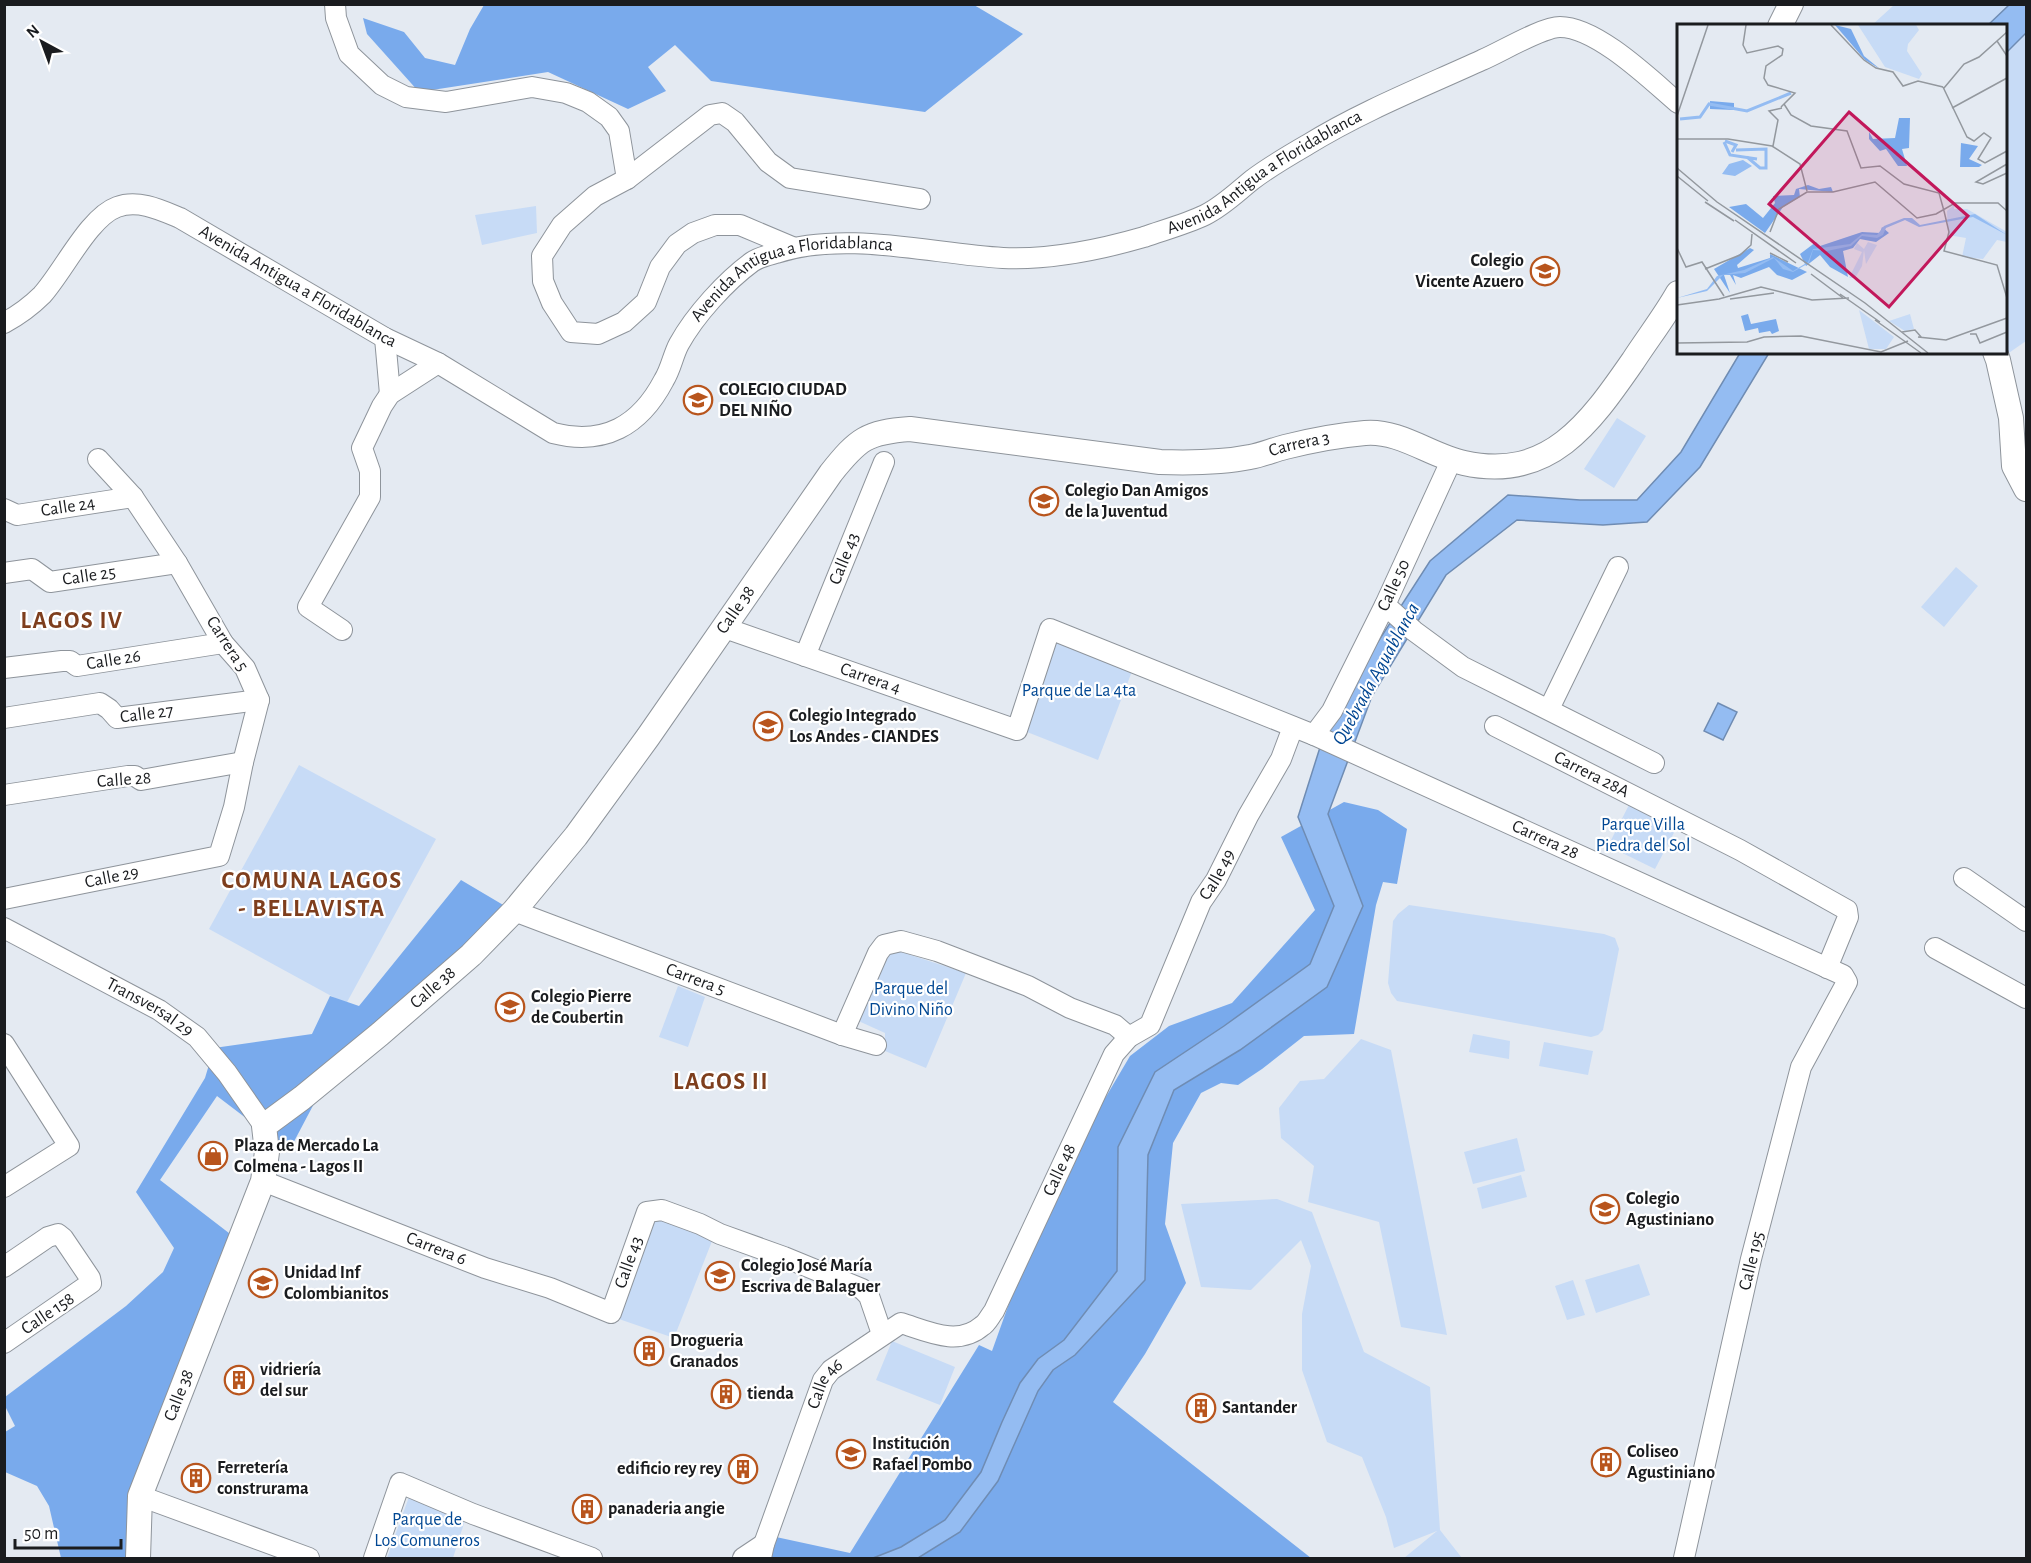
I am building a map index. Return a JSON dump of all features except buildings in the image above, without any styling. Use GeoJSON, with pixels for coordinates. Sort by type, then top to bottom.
{"type":"FeatureCollection","features":[{"type":"Feature","properties":{"kind":"main road"},"geometry":{"type":"LineString","coordinates":[[1781,24],[1791,4]]}},
{"type":"Feature","properties":{"kind":"main road","name":"Carrera 3"},"geometry":{"type":"LineString","coordinates":[[844,456],[871,435],[910,429],[1160,462],[1198,463],[1251,457],[1285,447],[1366,433],[1396,438],[1451,461],[1474,466],[1505,468],[1533,461],[1565,442],[1600,405],[1677,294]]}},
{"type":"Feature","properties":{"kind":"main road"},"geometry":{"type":"LineString","coordinates":[[1996,354],[2011,418],[2014,466],[2026,489]]}},
{"type":"Feature","properties":{"kind":"main road","name":"Calle 38"},"geometry":{"type":"LineString","coordinates":[[138,1558],[137,1533],[140,1496],[263,1181],[267,1152],[264,1126],[302,1098],[471,955],[514,911],[576,836],[844,456]]}},
{"type":"Feature","properties":{"kind":"street"},"geometry":{"type":"LineString","coordinates":[[334,4],[336,18],[349,54],[382,85],[406,97],[446,102],[532,87],[566,93],[588,102],[609,117],[619,131],[627,179]]}},
{"type":"Feature","properties":{"kind":"street","name":"Avenida Antigua a Floridablanca"},"geometry":{"type":"LineString","coordinates":[[4,322],[42,295],[98,219],[117,207],[134,204],[154,207],[180,218],[385,338],[438,363],[553,433],[571,438],[590,438],[611,433],[629,423],[652,402],[679,345],[703,308],[754,260],[792,247],[846,242],[1005,258],[1066,254],[1105,248],[1204,215],[1232,198],[1253,179],[1308,144],[1359,116],[1528,38],[1558,27],[1576,30],[1618,51],[1677,102]]}},
{"type":"Feature","properties":{"kind":"street"},"geometry":{"type":"LineString","coordinates":[[792,247],[740,225],[715,225],[693,233],[677,244],[660,267],[646,302],[624,322],[598,334],[571,332],[552,303],[543,282],[542,256],[562,225],[576,211],[595,196],[627,179],[710,116],[722,113],[735,122],[768,162],[790,178],[920,199]]}},
{"type":"Feature","properties":{"kind":"street"},"geometry":{"type":"LineString","coordinates":[[385,338],[390,394]]}},
{"type":"Feature","properties":{"kind":"street"},"geometry":{"type":"LineString","coordinates":[[342,630],[308,607],[370,497],[370,471],[362,448],[390,394],[438,363]]}},
{"type":"Feature","properties":{"kind":"street","name":"Carrera 5"},"geometry":{"type":"LineString","coordinates":[[98,459],[133,497],[177,563],[223,643],[245,668],[259,700]]}},
{"type":"Feature","properties":{"kind":"street","name":"Calle 50"},"geometry":{"type":"LineString","coordinates":[[1317,736],[1390,609],[1451,461]]}},
{"type":"Feature","properties":{"kind":"street","name":"Calle 43"},"geometry":{"type":"LineString","coordinates":[[805,656],[884,462]]}},
{"type":"Feature","properties":{"kind":"street","name":"Calle 24"},"geometry":{"type":"LineString","coordinates":[[4,509],[17,514],[133,497]]}},
{"type":"Feature","properties":{"kind":"street","name":"Calle 25"},"geometry":{"type":"LineString","coordinates":[[4,573],[32,569],[50,582],[177,563]]}},
{"type":"Feature","properties":{"kind":"street"},"geometry":{"type":"LineString","coordinates":[[1549,709],[1618,567]]}},
{"type":"Feature","properties":{"kind":"street"},"geometry":{"type":"LineString","coordinates":[[1390,609],[1414,632],[1463,667],[1654,762]]}},
{"type":"Feature","properties":{"kind":"street","name":"Carrera 4"},"geometry":{"type":"LineString","coordinates":[[724,628],[1017,730],[1050,629],[1293,727]]}},
{"type":"Feature","properties":{"kind":"street","name":"Calle 26"},"geometry":{"type":"LineString","coordinates":[[4,668],[62,661],[76,666],[223,643]]}},
{"type":"Feature","properties":{"kind":"street"},"geometry":{"type":"LineString","coordinates":[[243,762],[259,700]]}},
{"type":"Feature","properties":{"kind":"street","name":"Calle 27"},"geometry":{"type":"LineString","coordinates":[[4,718],[100,704],[109,709],[117,718],[259,700]]}},
{"type":"Feature","properties":{"kind":"street","name":"Carrera 28A"},"geometry":{"type":"LineString","coordinates":[[1495,726],[1740,850],[1847,910]]}},
{"type":"Feature","properties":{"kind":"street"},"geometry":{"type":"LineString","coordinates":[[1293,727],[1317,736]]}},
{"type":"Feature","properties":{"kind":"street","name":"Calle 49"},"geometry":{"type":"LineString","coordinates":[[1150,1025],[1201,902],[1216,880],[1248,816],[1281,759],[1293,727]]}},
{"type":"Feature","properties":{"kind":"street","name":"Carrera 28"},"geometry":{"type":"LineString","coordinates":[[1317,736],[1835,971]]}},
{"type":"Feature","properties":{"kind":"street","name":"Calle 28"},"geometry":{"type":"LineString","coordinates":[[4,795],[128,776],[135,776],[141,780],[243,762]]}},
{"type":"Feature","properties":{"kind":"street","name":"Calle 29"},"geometry":{"type":"LineString","coordinates":[[4,899],[219,856],[234,807],[243,762]]}},
{"type":"Feature","properties":{"kind":"street"},"geometry":{"type":"LineString","coordinates":[[1964,878],[2026,921]]}},
{"type":"Feature","properties":{"kind":"street","name":"Calle 195"},"geometry":{"type":"LineString","coordinates":[[1684,1558],[1751,1259],[1801,1067],[1847,982],[1835,971],[1848,917],[1847,910]]}},
{"type":"Feature","properties":{"kind":"street","name":"Carrera 5"},"geometry":{"type":"LineString","coordinates":[[514,911],[842,1035],[876,1045]]}},
{"type":"Feature","properties":{"kind":"street","name":"Transversal 29"},"geometry":{"type":"LineString","coordinates":[[4,928],[159,1010],[197,1037],[227,1073],[264,1126]]}},
{"type":"Feature","properties":{"kind":"street"},"geometry":{"type":"LineString","coordinates":[[842,1035],[878,953],[884,945],[901,941],[937,951],[1028,986],[1070,1008],[1115,1025],[1129,1037]]}},
{"type":"Feature","properties":{"kind":"street"},"geometry":{"type":"LineString","coordinates":[[1935,948],[2026,998]]}},
{"type":"Feature","properties":{"kind":"street","name":"Calle 48"},"geometry":{"type":"LineString","coordinates":[[983,1326],[994,1311],[1114,1054],[1129,1037],[1150,1025]]}},
{"type":"Feature","properties":{"kind":"street"},"geometry":{"type":"LineString","coordinates":[[4,1044],[69,1146],[5,1186]]}},
{"type":"Feature","properties":{"kind":"street","name":"Carrera 6"},"geometry":{"type":"LineString","coordinates":[[263,1181],[484,1268],[550,1288],[611,1313]]}},
{"type":"Feature","properties":{"kind":"street","name":"Calle 43"},"geometry":{"type":"LineString","coordinates":[[611,1313],[647,1212],[662,1210],[862,1289],[869,1296],[882,1334]]}},
{"type":"Feature","properties":{"kind":"street","name":"Calle 158"},"geometry":{"type":"LineString","coordinates":[[4,1267],[48,1238],[58,1234],[90,1278],[91,1283],[4,1343]]}},
{"type":"Feature","properties":{"kind":"street","name":"Calle 46"},"geometry":{"type":"LineString","coordinates":[[763,1551],[823,1380],[831,1370],[901,1323],[943,1336],[959,1337],[983,1326]]}},
{"type":"Feature","properties":{"kind":"street"},"geometry":{"type":"LineString","coordinates":[[374,1558],[400,1483],[473,1514],[592,1558]]}},
{"type":"Feature","properties":{"kind":"street"},"geometry":{"type":"LineString","coordinates":[[140,1496],[309,1558]]}},
{"type":"Feature","properties":{"kind":"street"},"geometry":{"type":"LineString","coordinates":[[743,1558],[763,1551]]}},
{"type":"Feature","properties":{"kind":"green space"},"geometry":{"type":"Polygon","coordinates":[[[1894,5],[2026,5],[2026,341],[2003,357],[2007,354],[2007,24],[1873,24],[1894,5]]]}},
{"type":"Feature","properties":{"kind":"green space"},"geometry":{"type":"Polygon","coordinates":[[[536,206],[537,233],[482,245],[475,215],[536,206]]]}},
{"type":"Feature","properties":{"kind":"green space"},"geometry":{"type":"Polygon","coordinates":[[[1617,418],[1646,436],[1614,488],[1584,469],[1617,418]]]}},
{"type":"Feature","properties":{"kind":"green space"},"geometry":{"type":"Polygon","coordinates":[[[1956,567],[1978,586],[1944,627],[1921,607],[1956,567]]]}},
{"type":"Feature","properties":{"kind":"green space","name":"Parque de La 4ta"},"geometry":{"type":"Polygon","coordinates":[[[1052,636],[1134,666],[1098,760],[1022,730],[1052,636]]]}},
{"type":"Feature","properties":{"kind":"green space"},"geometry":{"type":"Polygon","coordinates":[[[299,765],[436,839],[346,1004],[209,929],[299,765]]]}},
{"type":"Feature","properties":{"kind":"green space","name":"Parque Villa Piedra del Sol"},"geometry":{"type":"Polygon","coordinates":[[[1631,801],[1678,825],[1655,869],[1608,846],[1631,801]]]}},
{"type":"Feature","properties":{"kind":"green space"},"geometry":{"type":"Polygon","coordinates":[[[1409,905],[1604,934],[1615,938],[1619,949],[1603,1030],[1591,1037],[1397,1001],[1388,983],[1393,921],[1409,905]]]}},
{"type":"Feature","properties":{"kind":"green space","name":"Parque del Divino Niño"},"geometry":{"type":"Polygon","coordinates":[[[889,948],[966,973],[926,1068],[885,1051],[885,1033],[854,1019],[889,948]]]}},
{"type":"Feature","properties":{"kind":"green space"},"geometry":{"type":"Polygon","coordinates":[[[678,986],[705,997],[688,1047],[659,1037],[678,986]]]}},
{"type":"Feature","properties":{"kind":"green space"},"geometry":{"type":"Polygon","coordinates":[[[1473,1034],[1510,1041],[1509,1059],[1469,1052],[1473,1034]]]}},
{"type":"Feature","properties":{"kind":"green space"},"geometry":{"type":"Polygon","coordinates":[[[1361,1039],[1391,1050],[1447,1335],[1401,1327],[1379,1222],[1308,1202],[1314,1166],[1281,1138],[1279,1108],[1300,1081],[1324,1079],[1361,1039]]]}},
{"type":"Feature","properties":{"kind":"green space"},"geometry":{"type":"Polygon","coordinates":[[[1544,1042],[1593,1051],[1588,1075],[1539,1066],[1544,1042]]]}},
{"type":"Feature","properties":{"kind":"green space"},"geometry":{"type":"Polygon","coordinates":[[[1517,1138],[1525,1171],[1473,1184],[1464,1152],[1517,1138]]]}},
{"type":"Feature","properties":{"kind":"green space"},"geometry":{"type":"Polygon","coordinates":[[[1521,1175],[1527,1197],[1482,1209],[1477,1188],[1521,1175]]]}},
{"type":"Feature","properties":{"kind":"green space"},"geometry":{"type":"Polygon","coordinates":[[[1277,1199],[1312,1212],[1364,1352],[1430,1387],[1440,1530],[1462,1558],[1404,1558],[1437,1531],[1394,1548],[1386,1517],[1362,1457],[1327,1442],[1302,1370],[1302,1314],[1311,1266],[1301,1240],[1251,1290],[1201,1287],[1181,1204],[1277,1199]]]}},
{"type":"Feature","properties":{"kind":"green space"},"geometry":{"type":"Polygon","coordinates":[[[653,1215],[714,1236],[674,1338],[616,1318],[653,1215]]]}},
{"type":"Feature","properties":{"kind":"green space"},"geometry":{"type":"Polygon","coordinates":[[[1639,1264],[1650,1295],[1596,1313],[1585,1280],[1639,1264]]]}},
{"type":"Feature","properties":{"kind":"green space"},"geometry":{"type":"Polygon","coordinates":[[[1573,1280],[1585,1315],[1567,1320],[1555,1286],[1573,1280]]]}},
{"type":"Feature","properties":{"kind":"green space"},"geometry":{"type":"Polygon","coordinates":[[[892,1341],[955,1367],[940,1405],[876,1380],[892,1341]]]}},
{"type":"Feature","properties":{"kind":"green space","name":"Parque de Los Comuneros"},"geometry":{"type":"Polygon","coordinates":[[[410,1494],[466,1517],[453,1558],[387,1558],[410,1494]]]}},
{"type":"Feature","properties":{"kind":"shaded area"},"geometry":{"type":"Polygon","coordinates":[[[484,5],[974,5],[1023,34],[925,112],[711,81],[675,45],[648,67],[666,91],[628,109],[548,72],[419,92],[367,34],[363,18],[404,32],[425,58],[455,65],[470,29],[484,5]]]}},
{"type":"Feature","properties":{"kind":"shaded area"},"geometry":{"type":"Polygon","coordinates":[[[1344,802],[1378,810],[1407,829],[1397,884],[1383,882],[1376,905],[1354,1034],[1304,1036],[1238,1085],[1221,1083],[1201,1093],[1173,1143],[1165,1224],[1186,1283],[1145,1354],[1113,1402],[1311,1558],[771,1558],[776,1537],[850,1553],[979,1345],[992,1351],[1016,1284],[1074,1151],[1130,1056],[1169,1026],[1232,1003],[1315,910],[1281,837],[1344,802]]]}},
{"type":"Feature","properties":{"kind":"shaded area"},"geometry":{"type":"Polygon","coordinates":[[[461,880],[520,915],[317,1098],[289,1151],[217,1096],[160,1180],[238,1240],[153,1481],[144,1558],[61,1558],[49,1506],[37,1486],[5,1472],[5,1432],[15,1426],[5,1406],[5,1397],[126,1306],[163,1272],[174,1248],[136,1192],[205,1078],[214,1048],[312,1034],[330,996],[359,1006],[461,880]]]}},
{"type":"Feature","properties":{"kind":"water"},"geometry":{"type":"Polygon","coordinates":[[[2009,5],[2026,5],[2026,33],[2007,52],[2007,24],[1989,24],[2009,5]]]}},
{"type":"Feature","properties":{"kind":"water","name":"Quebrada Aguablanca"},"geometry":{"type":"Polygon","coordinates":[[[1739,354],[1768,354],[1700,467],[1647,522],[1603,525],[1517,520],[1446,575],[1372,696],[1328,814],[1363,906],[1327,987],[1240,1050],[1174,1090],[1148,1155],[1145,1280],[1075,1355],[1053,1370],[1038,1391],[998,1481],[960,1532],[918,1558],[873,1558],[901,1547],[945,1520],[981,1472],[1020,1383],[1038,1359],[1064,1340],[1117,1271],[1118,1147],[1155,1072],[1310,964],[1334,906],[1298,817],[1322,741],[1352,682],[1430,561],[1508,495],[1580,500],[1637,500],[1681,452],[1739,354]]]}},
{"type":"Feature","properties":{"kind":"water"},"geometry":{"type":"Polygon","coordinates":[[[1718,703],[1737,712],[1723,740],[1704,731],[1718,703]]]}},
{"type":"Feature","properties":{"kind":"place","name":"Colegio Vicente Azuero"},"geometry":{"type":"Point","coordinates":[1545,271]}},
{"type":"Feature","properties":{"kind":"place","name":"COLEGIO CIUDAD DEL NIÑO"},"geometry":{"type":"Point","coordinates":[698,400]}},
{"type":"Feature","properties":{"kind":"place","name":"Colegio Dan Amigos de la Juventud"},"geometry":{"type":"Point","coordinates":[1044,501]}},
{"type":"Feature","properties":{"kind":"place","name":"Colegio Integrado Los Andes - CIANDES"},"geometry":{"type":"Point","coordinates":[768,726]}},
{"type":"Feature","properties":{"kind":"place","name":"Colegio Pierre de Coubertin"},"geometry":{"type":"Point","coordinates":[510,1007]}},
{"type":"Feature","properties":{"kind":"place","name":"Plaza de Mercado La Colmena - Lagos II"},"geometry":{"type":"Point","coordinates":[213,1156]}},
{"type":"Feature","properties":{"kind":"place","name":"Colegio Agustiniano"},"geometry":{"type":"Point","coordinates":[1605,1209]}},
{"type":"Feature","properties":{"kind":"place","name":"Colegio José María Escriva de Balaguer"},"geometry":{"type":"Point","coordinates":[720,1276]}},
{"type":"Feature","properties":{"kind":"place","name":"Unidad Inf Colombianitos"},"geometry":{"type":"Point","coordinates":[263,1283]}},
{"type":"Feature","properties":{"kind":"place","name":"Drogueria Granados"},"geometry":{"type":"Point","coordinates":[649,1351]}},
{"type":"Feature","properties":{"kind":"place","name":"vidriería del sur"},"geometry":{"type":"Point","coordinates":[239,1380]}},
{"type":"Feature","properties":{"kind":"place","name":"tienda"},"geometry":{"type":"Point","coordinates":[726,1394]}},
{"type":"Feature","properties":{"kind":"place","name":"Santander"},"geometry":{"type":"Point","coordinates":[1201,1408]}},
{"type":"Feature","properties":{"kind":"place","name":"Institución Rafael Pombo"},"geometry":{"type":"Point","coordinates":[851,1454]}},
{"type":"Feature","properties":{"kind":"place","name":"Coliseo Agustiniano"},"geometry":{"type":"Point","coordinates":[1606,1462]}},
{"type":"Feature","properties":{"kind":"place","name":"edificio rey rey"},"geometry":{"type":"Point","coordinates":[743,1469]}},
{"type":"Feature","properties":{"kind":"place","name":"Ferretería construrama"},"geometry":{"type":"Point","coordinates":[196,1478]}},
{"type":"Feature","properties":{"kind":"place","name":"panaderia angie"},"geometry":{"type":"Point","coordinates":[587,1509]}},
{"type":"Feature","properties":{"kind":"district","name":"LAGOS IV"},"geometry":{"type":"Point","coordinates":[72,621]}},
{"type":"Feature","properties":{"kind":"district","name":"COMUNA LAGOS - BELLAVISTA"},"geometry":{"type":"Point","coordinates":[312,895]}},
{"type":"Feature","properties":{"kind":"district","name":"LAGOS II"},"geometry":{"type":"Point","coordinates":[721,1082]}}]}
